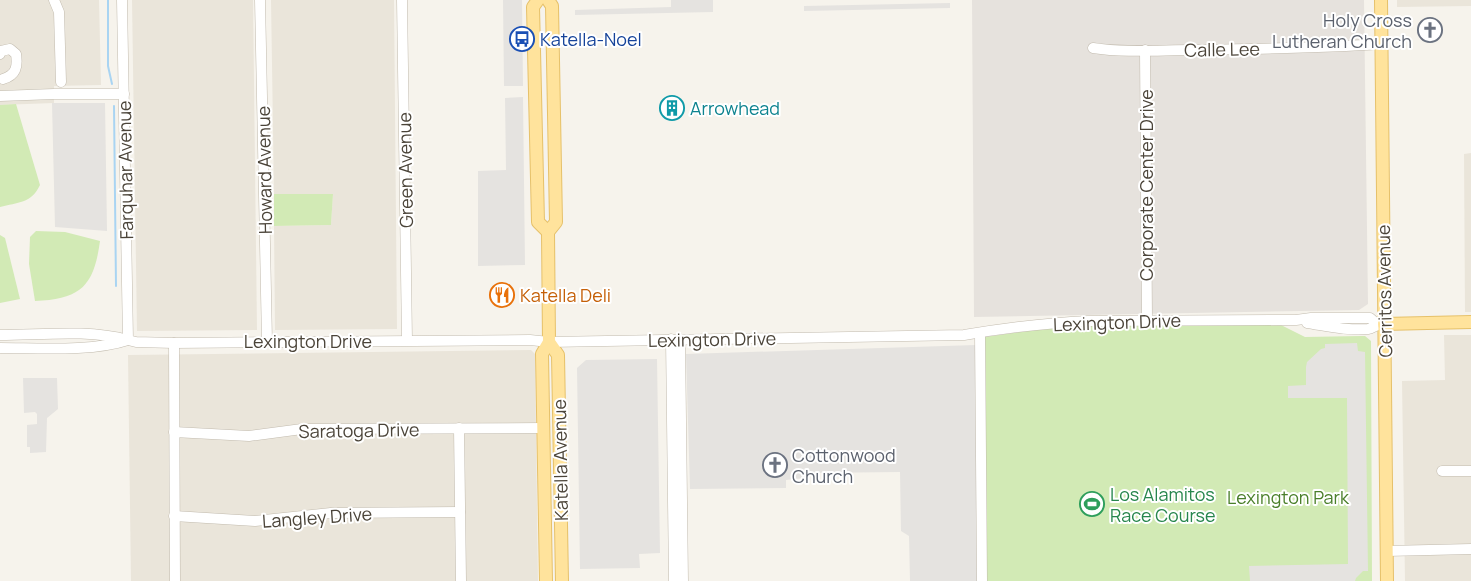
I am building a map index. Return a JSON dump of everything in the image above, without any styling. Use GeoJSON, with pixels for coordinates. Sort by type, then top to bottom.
{"type":"FeatureCollection","features":[{"type":"Feature","properties":{"kind":"main road","name":"Katella Avenue"},"geometry":{"type":"LineString","coordinates":[[538,0],[533,6],[538,222],[548,232]]}},
{"type":"Feature","properties":{"kind":"main road","name":"Katella Avenue"},"geometry":{"type":"LineString","coordinates":[[546,581],[542,354],[549,342],[548,232],[556,222],[552,6],[548,0]]}},
{"type":"Feature","properties":{"kind":"main road","name":"Cerritos Avenue"},"geometry":{"type":"LineString","coordinates":[[1381,0],[1380,324],[1387,581]]}},
{"type":"Feature","properties":{"kind":"main road"},"geometry":{"type":"LineString","coordinates":[[1380,324],[1471,322]]}},
{"type":"Feature","properties":{"kind":"main road","name":"Katella Avenue"},"geometry":{"type":"LineString","coordinates":[[549,342],[558,355],[562,581]]}},
{"type":"Feature","properties":{"kind":"street"},"geometry":{"type":"LineString","coordinates":[[54,0],[59,12],[61,82]]}},
{"type":"Feature","properties":{"kind":"street","name":"Farquhar Avenue"},"geometry":{"type":"LineString","coordinates":[[122,0],[128,340]]}},
{"type":"Feature","properties":{"kind":"street","name":"Howard Avenue"},"geometry":{"type":"LineString","coordinates":[[260,0],[267,341]]}},
{"type":"Feature","properties":{"kind":"street","name":"Green Avenue"},"geometry":{"type":"LineString","coordinates":[[402,0],[407,340]]}},
{"type":"Feature","properties":{"kind":"street","name":"Calle Lee"},"geometry":{"type":"LineString","coordinates":[[1093,48],[1107,50],[1307,49],[1381,44]]}},
{"type":"Feature","properties":{"kind":"street"},"geometry":{"type":"LineString","coordinates":[[0,54],[1,51],[10,49],[16,54],[18,64],[14,74],[10,77],[1,77],[1,96],[124,94]]}},
{"type":"Feature","properties":{"kind":"street","name":"Corporate Center Drive"},"geometry":{"type":"LineString","coordinates":[[1145,50],[1147,320]]}},
{"type":"Feature","properties":{"kind":"street","name":"Lexington Drive"},"geometry":{"type":"LineString","coordinates":[[0,335],[80,334],[113,336],[136,342],[174,343],[407,340],[530,340],[549,342],[964,335],[1062,322],[1147,320],[1370,318],[1380,324]]}},
{"type":"Feature","properties":{"kind":"street"},"geometry":{"type":"LineString","coordinates":[[980,332],[982,581]]}},
{"type":"Feature","properties":{"kind":"street"},"geometry":{"type":"LineString","coordinates":[[674,581],[675,339]]}},
{"type":"Feature","properties":{"kind":"street"},"geometry":{"type":"LineString","coordinates":[[675,339],[683,581]]}},
{"type":"Feature","properties":{"kind":"street","name":"Lexington Drive"},"geometry":{"type":"LineString","coordinates":[[0,348],[82,347],[119,343],[128,340]]}},
{"type":"Feature","properties":{"kind":"street"},"geometry":{"type":"LineString","coordinates":[[174,343],[175,581]]}},
{"type":"Feature","properties":{"kind":"street"},"geometry":{"type":"LineString","coordinates":[[459,428],[461,581]]}},
{"type":"Feature","properties":{"kind":"street","name":"Saratoga Drive"},"geometry":{"type":"LineString","coordinates":[[174,432],[249,436],[302,429],[544,428]]}},
{"type":"Feature","properties":{"kind":"street"},"geometry":{"type":"LineString","coordinates":[[1442,472],[1471,471]]}},
{"type":"Feature","properties":{"kind":"street","name":"Langley Drive"},"geometry":{"type":"LineString","coordinates":[[174,516],[255,521],[331,513],[460,512]]}},
{"type":"Feature","properties":{"kind":"street"},"geometry":{"type":"LineString","coordinates":[[1386,551],[1471,549]]}},
{"type":"Feature","properties":{"kind":"shaded area"},"geometry":{"type":"Polygon","coordinates":[[[0,0],[99,0],[101,85],[54,86],[54,103],[0,105],[0,0]]]}},
{"type":"Feature","properties":{"kind":"shaded area"},"geometry":{"type":"Polygon","coordinates":[[[132,0],[253,0],[257,330],[137,331],[132,0]]]}},
{"type":"Feature","properties":{"kind":"shaded area"},"geometry":{"type":"Polygon","coordinates":[[[271,0],[394,0],[397,329],[275,330],[274,226],[331,225],[333,194],[274,194],[271,0]]]}},
{"type":"Feature","properties":{"kind":"shaded area"},"geometry":{"type":"Polygon","coordinates":[[[503,0],[522,0],[523,86],[504,86],[503,0]]]}},
{"type":"Feature","properties":{"kind":"shaded area"},"geometry":{"type":"Polygon","coordinates":[[[671,0],[713,0],[713,12],[575,15],[575,10],[671,7],[671,0]]]}},
{"type":"Feature","properties":{"kind":"shaded area"},"geometry":{"type":"Polygon","coordinates":[[[972,0],[1364,0],[1368,304],[1359,310],[974,317],[972,0]]]}},
{"type":"Feature","properties":{"kind":"shaded area"},"geometry":{"type":"Polygon","coordinates":[[[1397,0],[1471,0],[1471,6],[1397,7],[1397,0]]]}},
{"type":"Feature","properties":{"kind":"shaded area"},"geometry":{"type":"Polygon","coordinates":[[[950,3],[950,8],[804,11],[804,6],[950,3]]]}},
{"type":"Feature","properties":{"kind":"shaded area"},"geometry":{"type":"Polygon","coordinates":[[[523,97],[525,265],[478,266],[478,171],[506,170],[505,98],[523,97]]]}},
{"type":"Feature","properties":{"kind":"shaded area"},"geometry":{"type":"Polygon","coordinates":[[[52,103],[105,103],[107,231],[55,227],[52,103]]]}},
{"type":"Feature","properties":{"kind":"shaded area"},"geometry":{"type":"Polygon","coordinates":[[[1471,153],[1471,312],[1465,312],[1464,154],[1471,153]]]}},
{"type":"Feature","properties":{"kind":"shaded area"},"geometry":{"type":"Polygon","coordinates":[[[1444,335],[1471,335],[1471,581],[1405,581],[1402,381],[1445,380],[1444,335]]]}},
{"type":"Feature","properties":{"kind":"shaded area"},"geometry":{"type":"Polygon","coordinates":[[[1357,343],[1358,351],[1365,352],[1368,571],[1363,571],[1355,581],[1250,581],[1249,566],[1348,564],[1347,398],[1288,398],[1288,386],[1306,385],[1307,362],[1321,349],[1325,348],[1325,344],[1357,343]]]}},
{"type":"Feature","properties":{"kind":"shaded area"},"geometry":{"type":"Polygon","coordinates":[[[976,345],[977,581],[910,581],[909,536],[901,531],[900,472],[810,473],[804,478],[786,480],[786,488],[690,489],[686,354],[976,345]]]}},
{"type":"Feature","properties":{"kind":"shaded area"},"geometry":{"type":"Polygon","coordinates":[[[531,350],[535,354],[538,581],[131,581],[128,355],[531,350]]]}},
{"type":"Feature","properties":{"kind":"shaded area"},"geometry":{"type":"Polygon","coordinates":[[[657,359],[660,553],[639,554],[640,568],[580,569],[577,368],[586,360],[657,359]]]}},
{"type":"Feature","properties":{"kind":"shaded area"},"geometry":{"type":"Polygon","coordinates":[[[23,378],[57,378],[58,409],[47,418],[46,452],[30,453],[30,447],[27,447],[27,425],[37,424],[37,414],[35,412],[24,413],[23,378]]]}},
{"type":"Feature","properties":{"kind":"green space"},"geometry":{"type":"Polygon","coordinates":[[[16,104],[40,185],[28,199],[0,207],[0,105],[16,104]]]}},
{"type":"Feature","properties":{"kind":"green space"},"geometry":{"type":"Polygon","coordinates":[[[274,194],[333,194],[331,225],[274,226],[274,194]]]}},
{"type":"Feature","properties":{"kind":"green space"},"geometry":{"type":"Polygon","coordinates":[[[36,231],[65,232],[100,241],[94,269],[89,279],[74,293],[51,300],[35,301],[29,264],[30,237],[36,231]]]}},
{"type":"Feature","properties":{"kind":"green space"},"geometry":{"type":"Polygon","coordinates":[[[0,235],[5,238],[20,299],[0,303],[0,235]]]}},
{"type":"Feature","properties":{"kind":"green space","name":"Los Alamitos Race Course"},"geometry":{"type":"Polygon","coordinates":[[[1281,325],[1305,337],[1365,336],[1371,341],[1372,581],[979,581],[977,342],[985,341],[985,337],[1061,326],[1281,325]]]}},
{"type":"Feature","properties":{"kind":"waterway"},"geometry":{"type":"LineString","coordinates":[[108,0],[108,66],[112,84]]}},
{"type":"Feature","properties":{"kind":"waterway"},"geometry":{"type":"LineString","coordinates":[[114,106],[116,286]]}},
{"type":"Feature","properties":{"kind":"place","name":"Holy Cross Lutheran Church"},"geometry":{"type":"Point","coordinates":[1430,30]}},
{"type":"Feature","properties":{"kind":"place","name":"Katella-Noel"},"geometry":{"type":"Point","coordinates":[522,39]}},
{"type":"Feature","properties":{"kind":"place","name":"Arrowhead"},"geometry":{"type":"Point","coordinates":[672,108]}},
{"type":"Feature","properties":{"kind":"place","name":"Katella Deli"},"geometry":{"type":"Point","coordinates":[502,295]}},
{"type":"Feature","properties":{"kind":"place","name":"Cottonwood Church"},"geometry":{"type":"Point","coordinates":[775,465]}},
{"type":"Feature","properties":{"kind":"place","name":"Los Alamitos Race Course"},"geometry":{"type":"Point","coordinates":[1092,504]}},
{"type":"Feature","properties":{"kind":"park label","name":"Lexington Park"},"geometry":{"type":"Point","coordinates":[1288,497]}}]}
